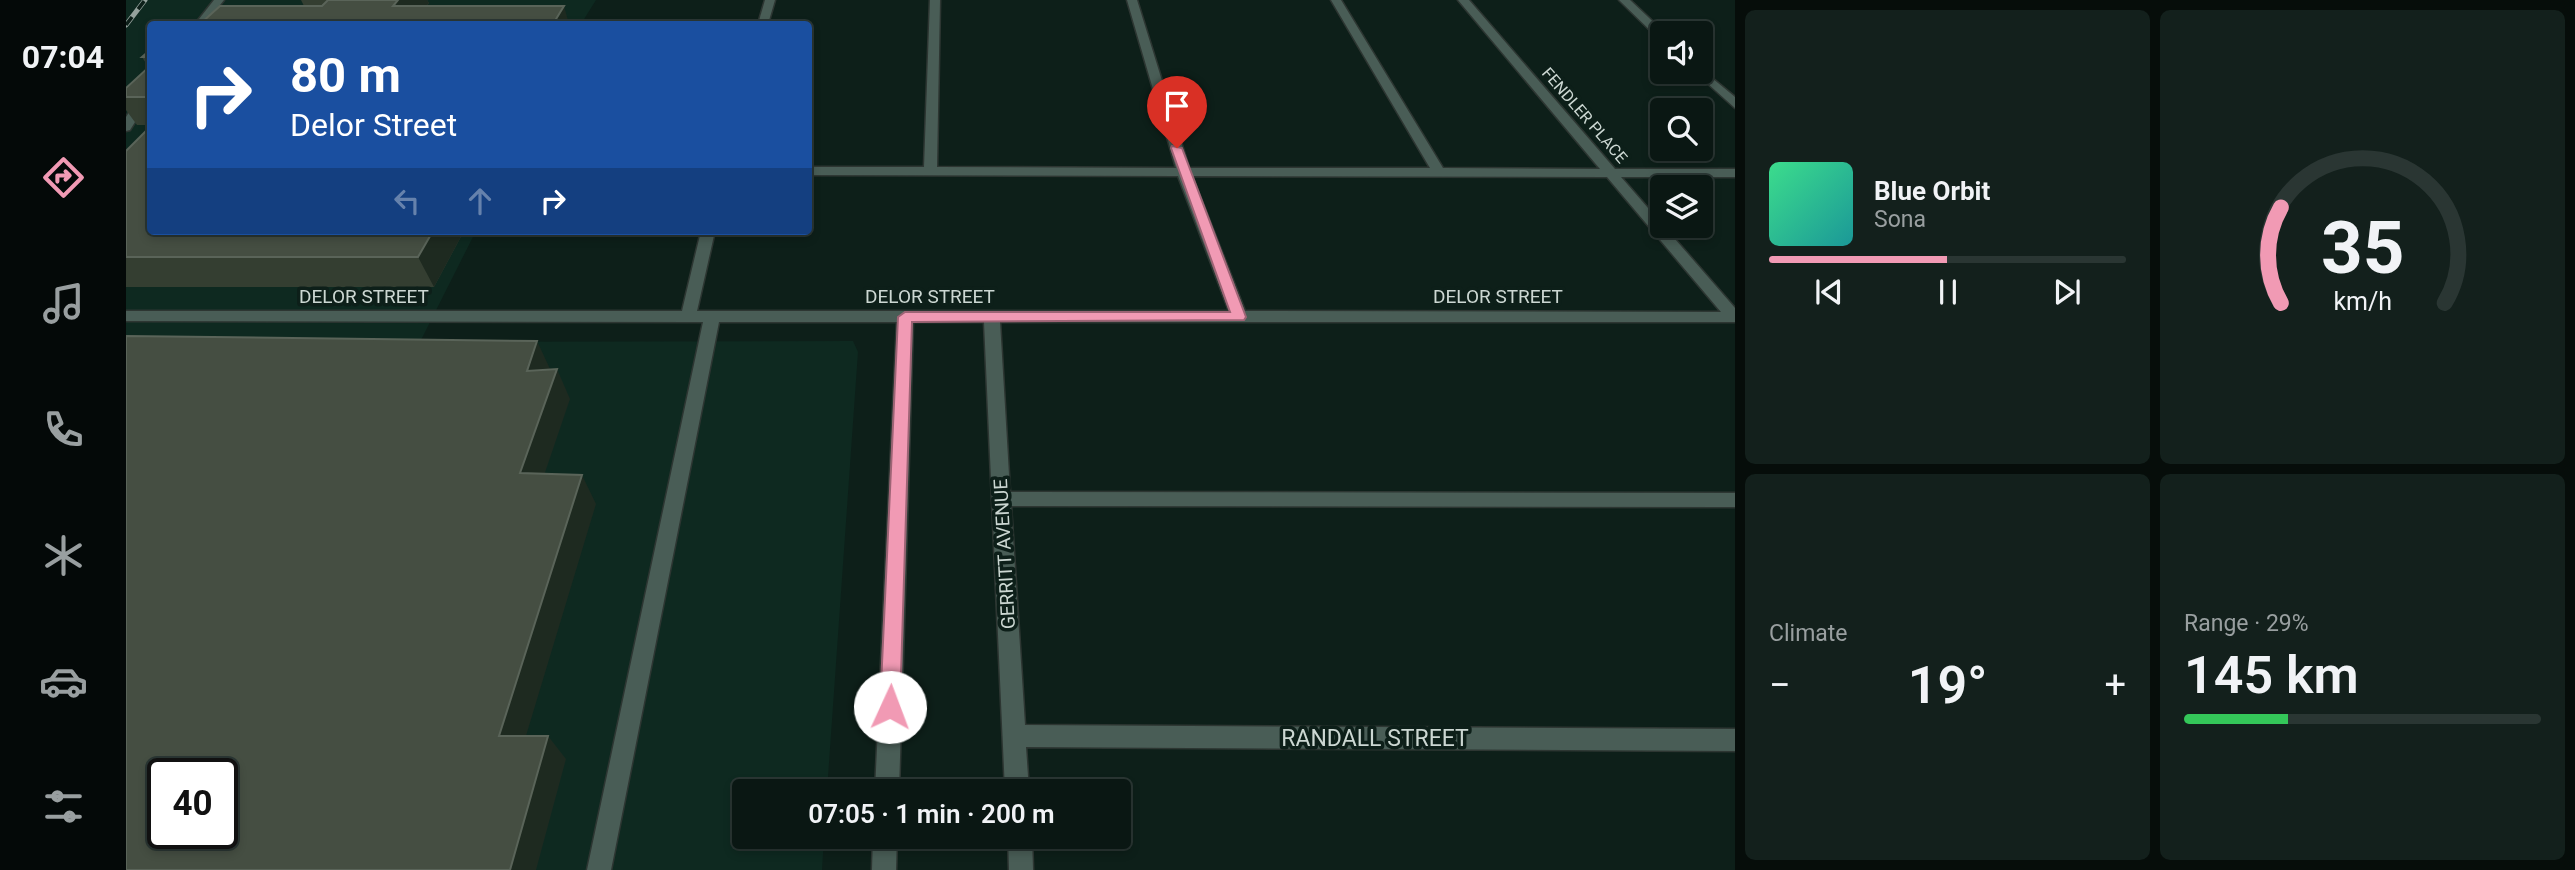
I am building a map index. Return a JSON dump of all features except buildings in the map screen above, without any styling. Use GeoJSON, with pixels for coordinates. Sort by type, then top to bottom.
{"type":"FeatureCollection","features":[{"type":"Feature","properties":{"kind":"street"},"geometry":{"type":"LineString","coordinates":[[202,21],[219,0]]}},
{"type":"Feature","properties":{"kind":"street"},"geometry":{"type":"LineString","coordinates":[[764,21],[770,0]]}},
{"type":"Feature","properties":{"kind":"street"},"geometry":{"type":"LineString","coordinates":[[930,172],[936,0]]}},
{"type":"Feature","properties":{"kind":"street"},"geometry":{"type":"LineString","coordinates":[[1132,0],[1184,173],[1239,317]]}},
{"type":"Feature","properties":{"kind":"street"},"geometry":{"type":"LineString","coordinates":[[1336,0],[1439,173]]}},
{"type":"Feature","properties":{"kind":"street","name":"FENDLER PLACE"},"geometry":{"type":"LineString","coordinates":[[1464,0],[1734,317]]}},
{"type":"Feature","properties":{"kind":"street"},"geometry":{"type":"LineString","coordinates":[[1624,0],[1650,25]]}},
{"type":"Feature","properties":{"kind":"street"},"geometry":{"type":"LineString","coordinates":[[1713,83],[1735,104]]}},
{"type":"Feature","properties":{"kind":"street"},"geometry":{"type":"LineString","coordinates":[[126,127],[147,94]]}},
{"type":"Feature","properties":{"kind":"street"},"geometry":{"type":"LineString","coordinates":[[812,172],[1735,173]]}},
{"type":"Feature","properties":{"kind":"street"},"geometry":{"type":"LineString","coordinates":[[688,317],[707,235]]}},
{"type":"Feature","properties":{"kind":"street","name":"DELOR STREET"},"geometry":{"type":"LineString","coordinates":[[126,317],[1734,317]]}},
{"type":"Feature","properties":{"kind":"street"},"geometry":{"type":"LineString","coordinates":[[599,870],[712,317]]}},
{"type":"Feature","properties":{"kind":"street"},"geometry":{"type":"LineString","coordinates":[[887,779],[905,317]]}},
{"type":"Feature","properties":{"kind":"street","name":"GERRITT AVENUE"},"geometry":{"type":"LineString","coordinates":[[992,317],[1016,779]]}},
{"type":"Feature","properties":{"kind":"street"},"geometry":{"type":"LineString","coordinates":[[1001,499],[1735,499]]}},
{"type":"Feature","properties":{"kind":"street","name":"RANDALL STREET"},"geometry":{"type":"LineString","coordinates":[[1014,736],[1735,740]]}},
{"type":"Feature","properties":{"kind":"street"},"geometry":{"type":"LineString","coordinates":[[884,870],[885,849]]}},
{"type":"Feature","properties":{"kind":"street"},"geometry":{"type":"LineString","coordinates":[[1020,849],[1021,870]]}},
{"type":"Feature","properties":{"kind":"shaded area"},"geometry":{"type":"Polygon","coordinates":[[[126,0],[596,0],[583,21],[147,21],[147,235],[474,235],[420,342],[853,341],[858,352],[828,779],[732,779],[732,849],[823,849],[822,870],[126,870],[126,0]]]}},
{"type":"Feature","properties":{"kind":"railway"},"geometry":{"type":"LineString","coordinates":[[126,25],[145,0]]}},
{"type":"Feature","properties":{"kind":"route"},"geometry":{"type":"LineString","coordinates":[[890,707],[905,317],[1239,317],[1177,148]]}}]}
